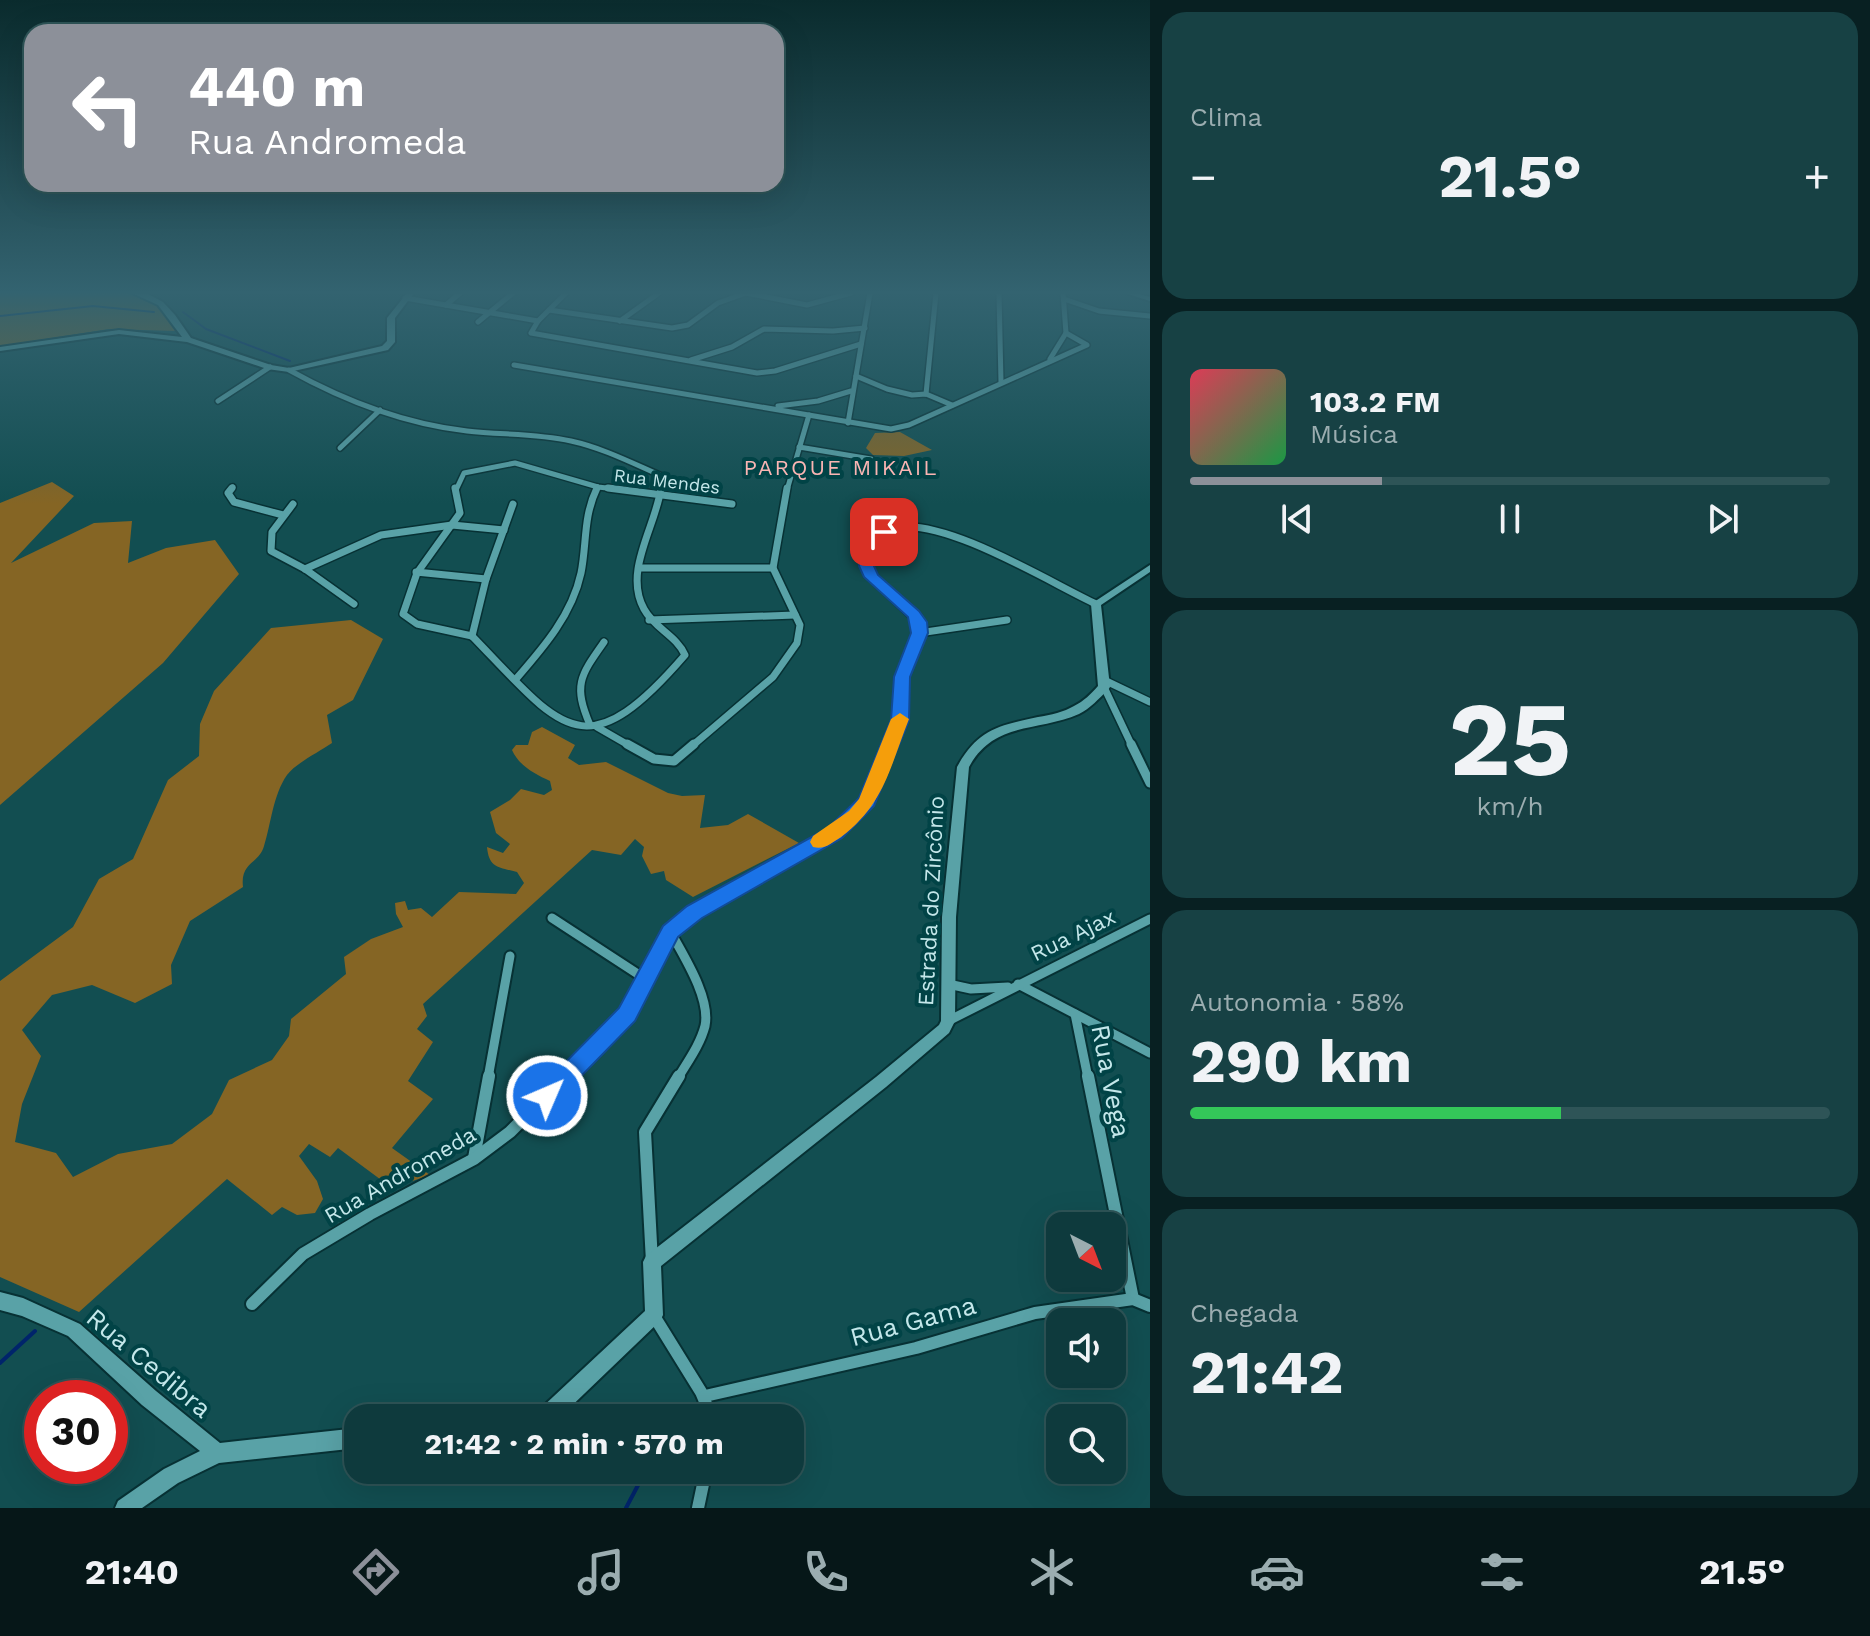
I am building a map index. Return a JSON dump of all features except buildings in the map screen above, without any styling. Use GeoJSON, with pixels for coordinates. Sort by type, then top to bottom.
{"type":"FeatureCollection","features":[{"type":"Feature","properties":{"kind":"street"},"geometry":{"type":"LineString","coordinates":[[259,363],[289,370],[325,391],[436,426],[467,431],[518,432],[580,443],[653,470],[663,479],[639,568],[639,599],[649,620],[682,646],[685,655],[647,699],[594,726]]}},
{"type":"Feature","properties":{"kind":"street"},"geometry":{"type":"LineString","coordinates":[[289,370],[318,363]]}},
{"type":"Feature","properties":{"kind":"street"},"geometry":{"type":"LineString","coordinates":[[702,363],[766,373],[798,363]]}},
{"type":"Feature","properties":{"kind":"street"},"geometry":{"type":"LineString","coordinates":[[848,423],[858,363]]}},
{"type":"Feature","properties":{"kind":"street"},"geometry":{"type":"LineString","coordinates":[[926,394],[929,363]]}},
{"type":"Feature","properties":{"kind":"street"},"geometry":{"type":"LineString","coordinates":[[1001,363],[1001,382]]}},
{"type":"Feature","properties":{"kind":"street"},"geometry":{"type":"LineString","coordinates":[[514,365],[882,429],[900,428],[1044,363]]}},
{"type":"Feature","properties":{"kind":"street"},"geometry":{"type":"LineString","coordinates":[[218,401],[270,367]]}},
{"type":"Feature","properties":{"kind":"street"},"geometry":{"type":"LineString","coordinates":[[856,376],[901,394],[926,394],[952,405]]}},
{"type":"Feature","properties":{"kind":"street"},"geometry":{"type":"LineString","coordinates":[[766,407],[818,401],[851,391]]}},
{"type":"Feature","properties":{"kind":"street"},"geometry":{"type":"LineString","coordinates":[[340,448],[380,410]]}},
{"type":"Feature","properties":{"kind":"street"},"geometry":{"type":"LineString","coordinates":[[452,525],[416,572],[406,592],[405,619],[472,636],[555,717],[570,725],[594,726],[654,759],[667,762],[680,759],[782,667],[797,643],[800,625],[773,568],[774,549],[809,415]]}},
{"type":"Feature","properties":{"kind":"street"},"geometry":{"type":"LineString","coordinates":[[799,447],[871,459]]}},
{"type":"Feature","properties":{"kind":"street","name":"Rua Mendes"},"geometry":{"type":"LineString","coordinates":[[452,525],[461,507],[455,487],[461,475],[507,463],[520,463],[598,487],[732,504]]}},
{"type":"Feature","properties":{"kind":"street"},"geometry":{"type":"LineString","coordinates":[[233,487],[228,493],[234,502],[283,515]]}},
{"type":"Feature","properties":{"kind":"street"},"geometry":{"type":"LineString","coordinates":[[516,679],[558,625],[578,584],[582,570],[584,511],[598,487]]}},
{"type":"Feature","properties":{"kind":"street"},"geometry":{"type":"LineString","coordinates":[[293,504],[283,515],[268,545],[278,556],[305,569],[354,604]]}},
{"type":"Feature","properties":{"kind":"street"},"geometry":{"type":"LineString","coordinates":[[472,636],[486,579],[513,504]]}},
{"type":"Feature","properties":{"kind":"street"},"geometry":{"type":"LineString","coordinates":[[305,569],[381,535],[452,525],[504,530]]}},
{"type":"Feature","properties":{"kind":"street"},"geometry":{"type":"LineString","coordinates":[[1007,620],[919,633],[919,622],[913,614],[871,577],[867,566],[869,545],[895,527],[939,530],[1096,604]]}},
{"type":"Feature","properties":{"kind":"street"},"geometry":{"type":"LineString","coordinates":[[639,568],[773,568]]}},
{"type":"Feature","properties":{"kind":"street"},"geometry":{"type":"LineString","coordinates":[[1096,604],[1150,568]]}},
{"type":"Feature","properties":{"kind":"street"},"geometry":{"type":"LineString","coordinates":[[416,572],[486,579]]}},
{"type":"Feature","properties":{"kind":"street"},"geometry":{"type":"LineString","coordinates":[[1096,604],[1104,683],[1150,783]]}},
{"type":"Feature","properties":{"kind":"street"},"geometry":{"type":"LineString","coordinates":[[649,620],[795,615]]}},
{"type":"Feature","properties":{"kind":"street","name":"Rua Andromeda"},"geometry":{"type":"LineString","coordinates":[[252,1304],[303,1254],[370,1214],[474,1159],[510,1132],[627,1014],[670,931],[695,912],[835,833],[856,815],[867,801],[900,720],[902,677],[919,633]]}},
{"type":"Feature","properties":{"kind":"street"},"geometry":{"type":"LineString","coordinates":[[594,726],[577,696],[578,687],[580,677],[604,642]]}},
{"type":"Feature","properties":{"kind":"street"},"geometry":{"type":"LineString","coordinates":[[1104,683],[1150,702]]}},
{"type":"Feature","properties":{"kind":"street","name":"Estrada do Zircônio"},"geometry":{"type":"LineString","coordinates":[[652,1262],[881,1082],[948,1021],[955,849],[963,767],[968,754],[977,743],[1006,728],[1077,710],[1104,683]]}},
{"type":"Feature","properties":{"kind":"street"},"geometry":{"type":"LineString","coordinates":[[552,918],[647,980]]}},
{"type":"Feature","properties":{"kind":"street","name":"Rua Ajax"},"geometry":{"type":"LineString","coordinates":[[948,1021],[1150,919]]}},
{"type":"Feature","properties":{"kind":"street"},"geometry":{"type":"LineString","coordinates":[[670,931],[696,978],[706,1022],[700,1042],[645,1132],[654,1315],[668,1343],[708,1404]]}},
{"type":"Feature","properties":{"kind":"street"},"geometry":{"type":"LineString","coordinates":[[474,1159],[510,956]]}},
{"type":"Feature","properties":{"kind":"street","name":"Rua Ajax"},"geometry":{"type":"LineString","coordinates":[[948,984],[971,989],[1016,985]]}},
{"type":"Feature","properties":{"kind":"street"},"geometry":{"type":"LineString","coordinates":[[1016,985],[1150,1053]]}},
{"type":"Feature","properties":{"kind":"street","name":"Rua Vega"},"geometry":{"type":"LineString","coordinates":[[1075,1014],[1133,1299]]}},
{"type":"Feature","properties":{"kind":"street"},"geometry":{"type":"LineString","coordinates":[[1133,1299],[1150,1306]]}},
{"type":"Feature","properties":{"kind":"street","name":"Rua Gama"},"geometry":{"type":"LineString","coordinates":[[705,1396],[916,1348],[1035,1313],[1133,1299]]}},
{"type":"Feature","properties":{"kind":"street","name":"Rua Cedibra"},"geometry":{"type":"LineString","coordinates":[[0,1301],[23,1307],[74,1330],[149,1398],[217,1453]]}},
{"type":"Feature","properties":{"kind":"street"},"geometry":{"type":"LineString","coordinates":[[560,1404],[654,1315]]}},
{"type":"Feature","properties":{"kind":"street"},"geometry":{"type":"LineString","coordinates":[[125,1508],[171,1476],[217,1453],[344,1439]]}},
{"type":"Feature","properties":{"kind":"street"},"geometry":{"type":"LineString","coordinates":[[698,1508],[703,1484]]}},
{"type":"Feature","properties":{"kind":"shaded area"},"geometry":{"type":"Polygon","coordinates":[[[900,432],[932,450],[904,456],[873,455],[866,448],[875,433],[900,432]]]}},
{"type":"Feature","properties":{"kind":"shaded area"},"geometry":{"type":"Polygon","coordinates":[[[52,482],[74,496],[11,563],[94,523],[132,521],[128,563],[166,548],[215,540],[239,574],[163,663],[0,805],[0,503],[52,482]]]}},
{"type":"Feature","properties":{"kind":"shaded area"},"geometry":{"type":"Polygon","coordinates":[[[351,620],[383,639],[353,700],[327,715],[332,743],[302,762],[282,783],[262,852],[244,873],[243,887],[190,921],[171,965],[172,984],[135,1003],[92,985],[52,995],[22,1030],[41,1056],[22,1104],[15,1142],[56,1153],[73,1177],[118,1154],[172,1144],[212,1114],[229,1080],[272,1060],[289,1036],[291,1019],[346,974],[344,957],[371,939],[403,927],[396,914],[395,903],[405,901],[408,910],[421,908],[432,917],[459,892],[516,894],[524,883],[517,872],[496,866],[488,854],[487,847],[503,853],[510,844],[496,833],[490,812],[521,789],[544,795],[552,790],[550,781],[523,765],[512,750],[516,745],[528,745],[532,732],[542,727],[575,745],[568,758],[579,765],[606,762],[668,793],[705,795],[700,828],[728,825],[748,814],[799,843],[693,897],[666,880],[664,871],[651,874],[642,856],[644,847],[635,839],[621,855],[592,850],[423,1004],[427,1016],[417,1029],[433,1042],[408,1081],[433,1099],[392,1148],[430,1175],[392,1188],[338,1148],[330,1157],[309,1144],[299,1156],[317,1181],[323,1199],[315,1213],[297,1215],[282,1207],[272,1215],[227,1179],[79,1312],[0,1277],[0,981],[73,927],[99,879],[133,859],[168,780],[199,756],[200,724],[214,691],[271,628],[351,620]]]}},
{"type":"Feature","properties":{"kind":"waterway"},"geometry":{"type":"LineString","coordinates":[[0,1363],[35,1331]]}},
{"type":"Feature","properties":{"kind":"waterway"},"geometry":{"type":"LineString","coordinates":[[626,1508],[639,1484]]}},
{"type":"Feature","properties":{"kind":"slow traffic"},"geometry":{"type":"LineString","coordinates":[[820,842],[856,815],[867,801],[900,719]]}},
{"type":"Feature","properties":{"kind":"district","name":"PARQUE MIKAIL"},"geometry":{"type":"Point","coordinates":[841,467]}},
{"type":"Feature","properties":{"kind":"route"},"geometry":{"type":"LineString","coordinates":[[547,1096],[627,1014],[670,931],[695,912],[835,833],[867,801],[900,720],[902,677],[919,633],[919,622],[913,614],[871,577],[867,566],[865,557],[869,545],[884,532]]}}]}
